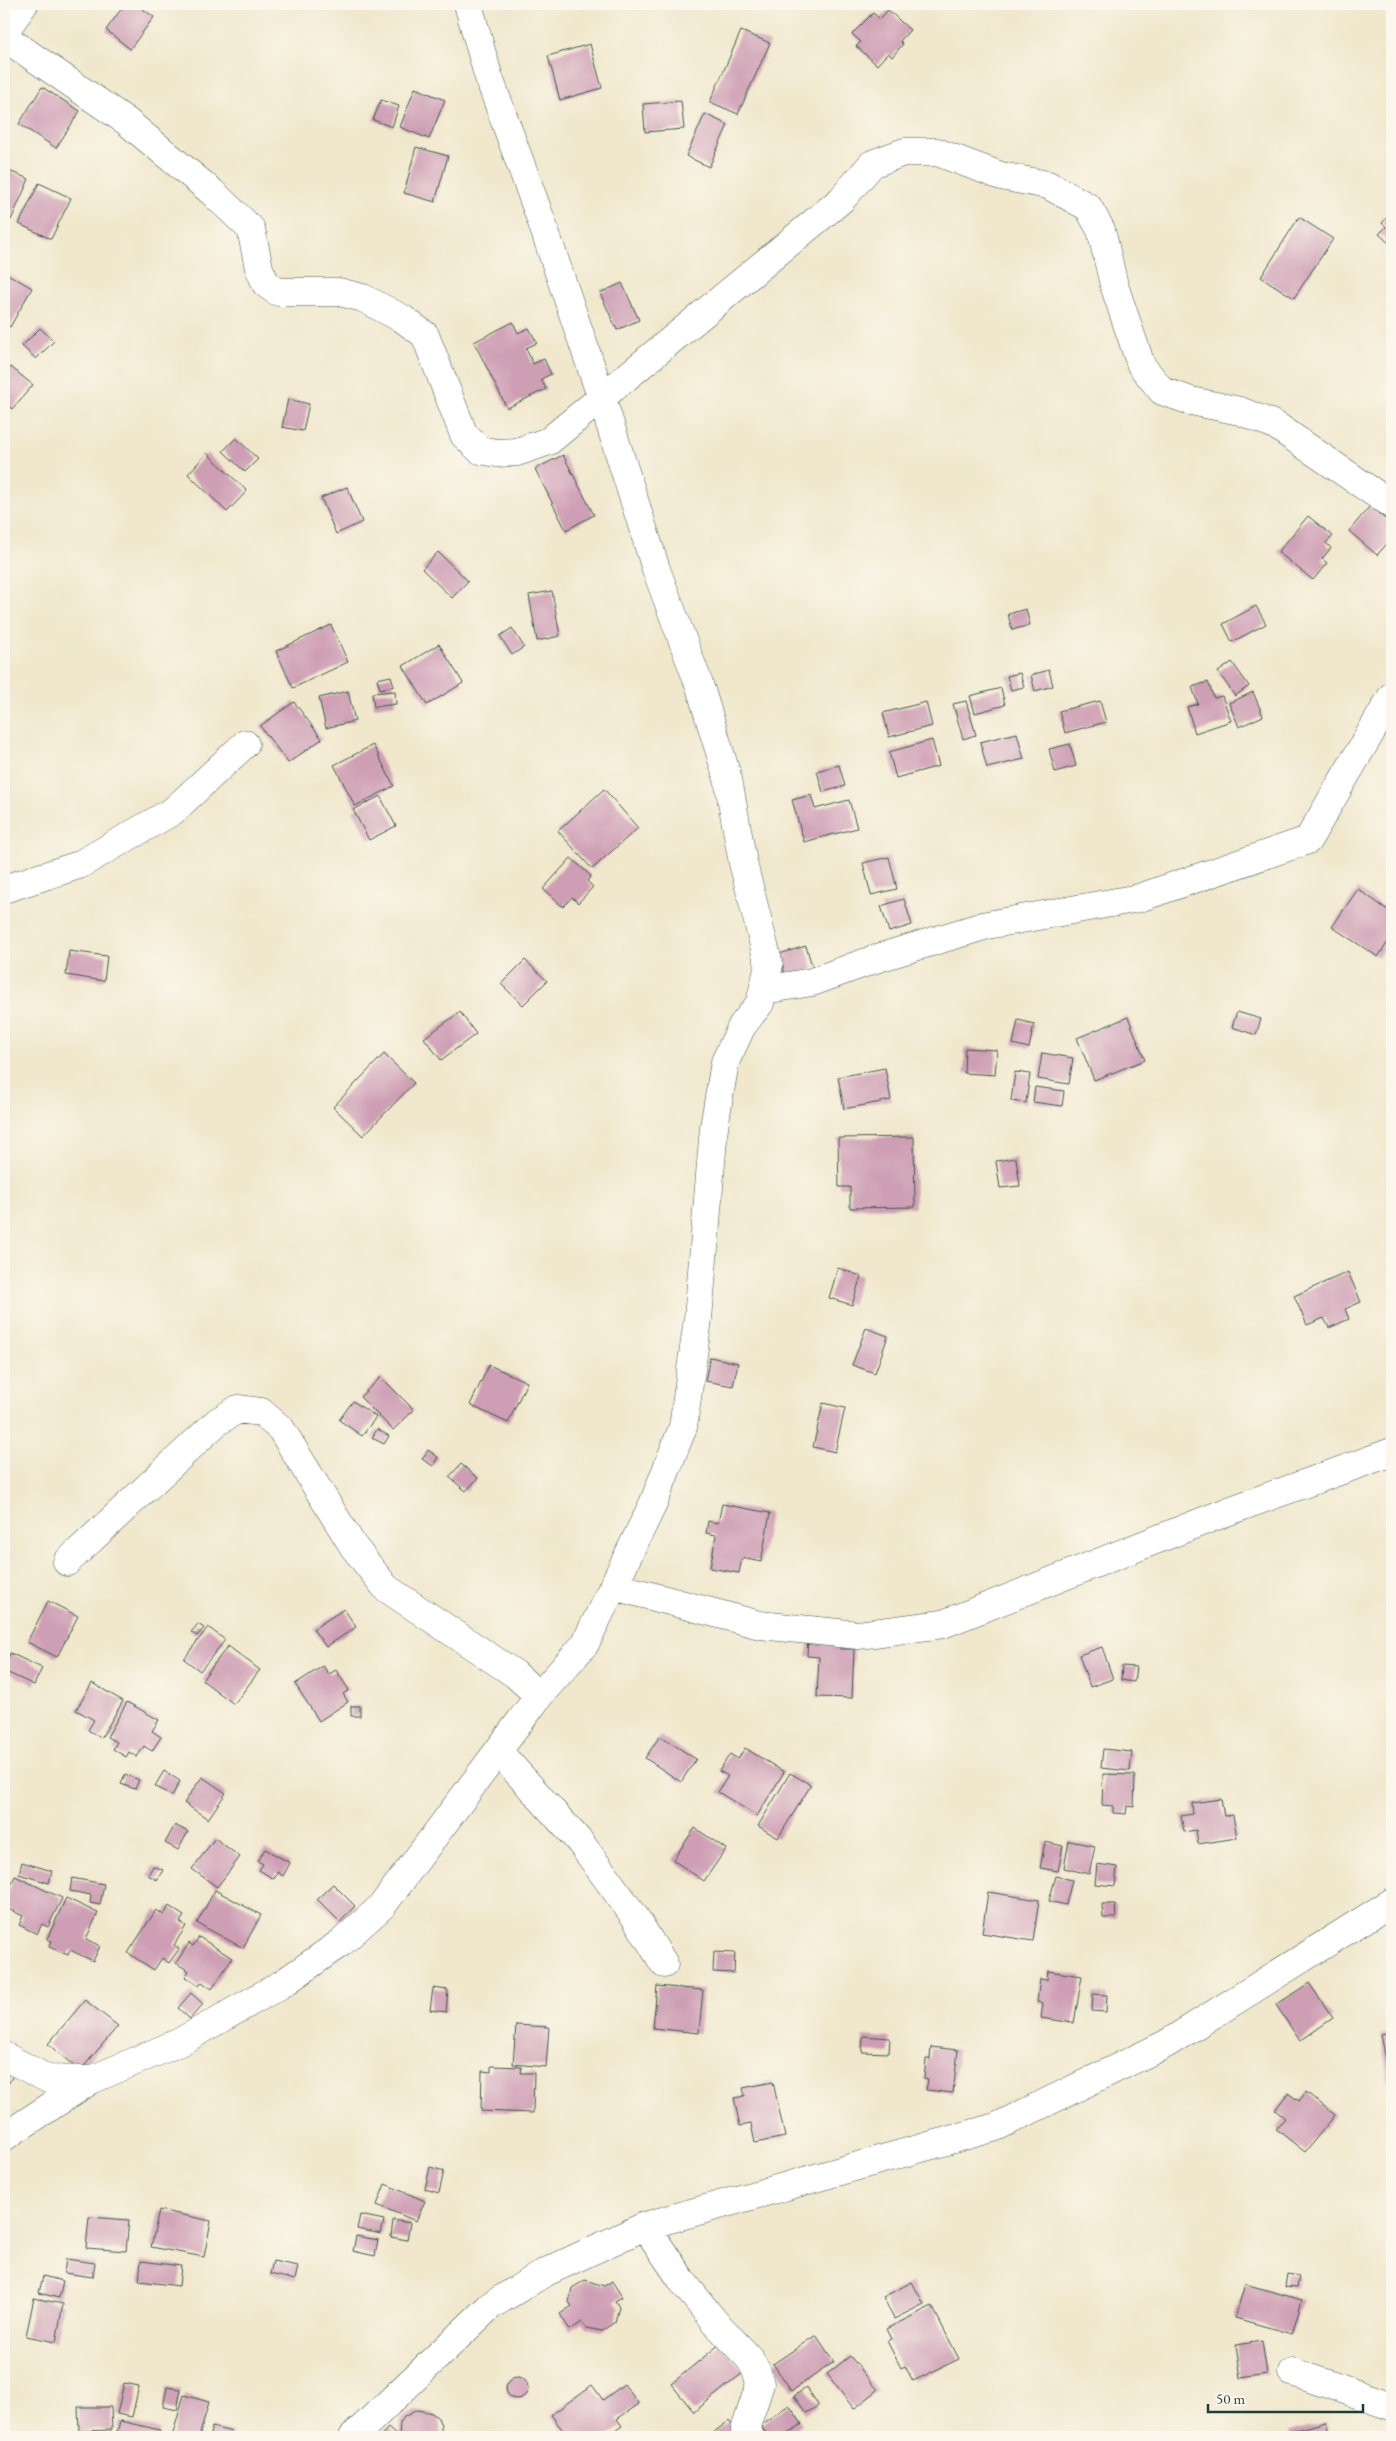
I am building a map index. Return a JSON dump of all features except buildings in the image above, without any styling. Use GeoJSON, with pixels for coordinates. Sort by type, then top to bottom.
{"type":"FeatureCollection","features":[{"type":"Feature","properties":{"kind":"street"},"geometry":{"type":"LineString","coordinates":[[4,32],[24,4]]}},
{"type":"Feature","properties":{"kind":"street"},"geometry":{"type":"LineString","coordinates":[[4,2137],[90,2080],[180,2042],[282,1984],[342,1942],[382,1906],[539,1696],[585,1644],[653,1504],[683,1427],[698,1319],[714,1127],[725,1062],[742,1026],[760,1003],[769,965],[743,863],[728,780],[700,686],[656,570],[602,399],[540,216],[488,75],[468,4]]}},
{"type":"Feature","properties":{"kind":"street"},"geometry":{"type":"LineString","coordinates":[[4,37],[126,121],[212,192],[251,229],[259,268],[266,284],[278,292],[338,292],[363,298],[403,319],[425,335],[464,435],[480,450],[497,453],[516,452],[549,441],[841,200],[872,164],[904,152],[937,152],[1002,176],[1048,186],[1088,207],[1101,230],[1114,285],[1140,365],[1162,391],[1191,401],[1240,411],[1275,424],[1392,505]]}},
{"type":"Feature","properties":{"kind":"street"},"geometry":{"type":"LineString","coordinates":[[764,990],[812,982],[878,958],[987,924],[1140,898],[1308,840],[1392,696]]}},
{"type":"Feature","properties":{"kind":"street"},"geometry":{"type":"LineString","coordinates":[[4,889],[79,865],[173,811],[245,744]]}},
{"type":"Feature","properties":{"kind":"street"},"geometry":{"type":"LineString","coordinates":[[67,1562],[217,1422],[238,1409],[261,1412],[281,1429],[353,1546],[386,1588],[515,1674],[539,1696]]}},
{"type":"Feature","properties":{"kind":"street"},"geometry":{"type":"LineString","coordinates":[[613,1586],[760,1625],[858,1635],[943,1624],[1229,1511],[1392,1452]]}},
{"type":"Feature","properties":{"kind":"street"},"geometry":{"type":"LineString","coordinates":[[498,1751],[580,1842],[635,1918],[664,1964]]}},
{"type":"Feature","properties":{"kind":"street"},"geometry":{"type":"LineString","coordinates":[[353,2437],[490,2306],[544,2273],[645,2226],[996,2127],[1166,2044],[1392,1902]]}},
{"type":"Feature","properties":{"kind":"street"},"geometry":{"type":"LineString","coordinates":[[4,2056],[48,2079],[90,2080]]}},
{"type":"Feature","properties":{"kind":"street"},"geometry":{"type":"LineString","coordinates":[[645,2226],[683,2282],[714,2321],[750,2359],[757,2372],[760,2384],[745,2430],[750,2437]]}},
{"type":"Feature","properties":{"kind":"street"},"geometry":{"type":"LineString","coordinates":[[1292,2372],[1392,2406]]}}]}
